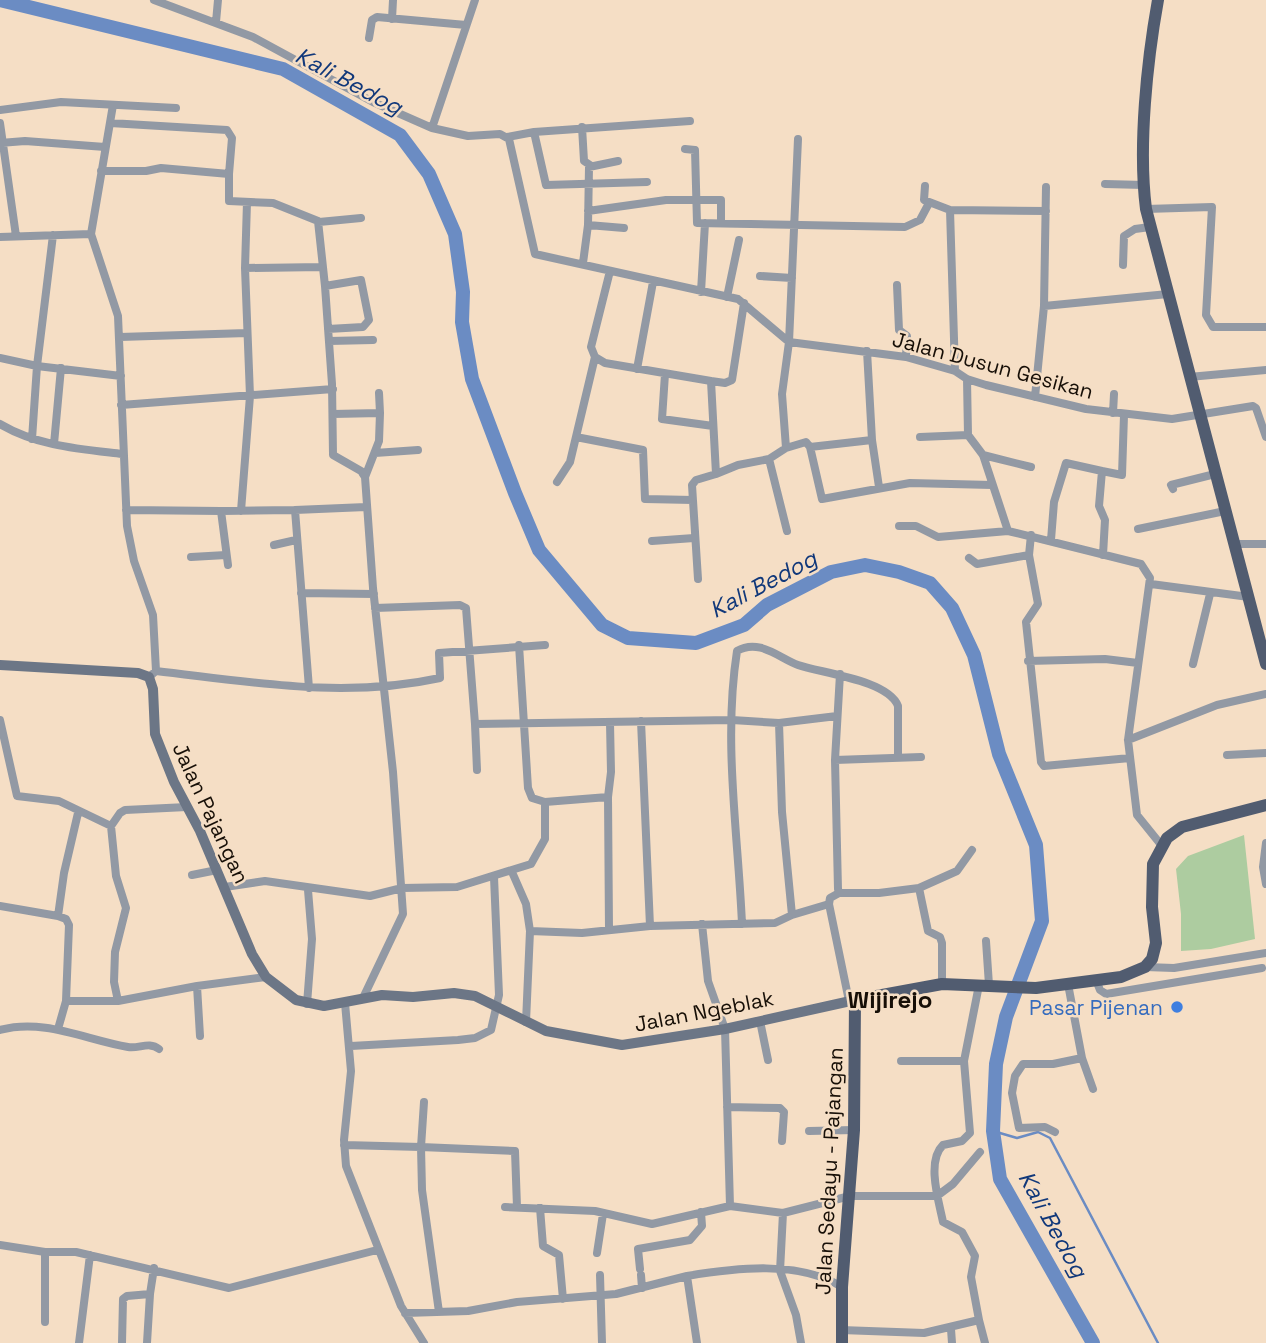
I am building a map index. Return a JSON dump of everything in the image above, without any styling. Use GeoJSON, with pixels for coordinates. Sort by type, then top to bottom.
{"type":"FeatureCollection","features":[{"type":"Feature","properties":{"kind":"main road"},"geometry":{"type":"LineString","coordinates":[[1158,0],[1151,46],[1144,185],[1146,209],[1266,664]]}},
{"type":"Feature","properties":{"kind":"main road"},"geometry":{"type":"LineString","coordinates":[[0,665],[153,674]]}},
{"type":"Feature","properties":{"kind":"main road","name":"Jalan Pajangan"},"geometry":{"type":"LineString","coordinates":[[153,674],[155,734],[225,887],[252,954],[266,976],[296,1000],[307,1004]]}},
{"type":"Feature","properties":{"kind":"main road"},"geometry":{"type":"LineString","coordinates":[[1145,967],[1152,959],[1156,943],[1152,871],[1161,846],[1182,827],[1266,805]]}},
{"type":"Feature","properties":{"kind":"main road","name":"Jalan Ngeblak"},"geometry":{"type":"LineString","coordinates":[[345,1003],[363,998],[454,993],[483,998],[526,1022],[568,1037],[622,1045],[725,1029],[942,984],[1029,989],[1121,977],[1145,967]]}},
{"type":"Feature","properties":{"kind":"main road","name":"Jalan Sedayu - Pajangan"},"geometry":{"type":"LineString","coordinates":[[841,1336],[854,1130],[852,1001]]}},
{"type":"Feature","properties":{"kind":"main road"},"geometry":{"type":"LineString","coordinates":[[307,1004],[345,1003]]}},
{"type":"Feature","properties":{"kind":"street"},"geometry":{"type":"LineString","coordinates":[[154,0],[253,37],[373,102],[432,128],[468,136],[500,134],[508,140],[535,254],[653,282],[727,296],[744,303],[789,342]]}},
{"type":"Feature","properties":{"kind":"street"},"geometry":{"type":"LineString","coordinates":[[216,22],[218,0]]}},
{"type":"Feature","properties":{"kind":"street"},"geometry":{"type":"LineString","coordinates":[[392,19],[393,0]]}},
{"type":"Feature","properties":{"kind":"street"},"geometry":{"type":"LineString","coordinates":[[432,128],[475,0]]}},
{"type":"Feature","properties":{"kind":"street"},"geometry":{"type":"LineString","coordinates":[[369,38],[374,18],[466,25]]}},
{"type":"Feature","properties":{"kind":"street"},"geometry":{"type":"LineString","coordinates":[[0,110],[61,102],[176,108]]}},
{"type":"Feature","properties":{"kind":"street"},"geometry":{"type":"LineString","coordinates":[[113,105],[91,234],[118,316],[122,454],[127,510],[134,561],[153,615],[153,674],[309,688],[384,688],[439,678],[438,654],[519,645],[545,645]]}},
{"type":"Feature","properties":{"kind":"street"},"geometry":{"type":"LineString","coordinates":[[508,140],[534,132],[690,121]]}},
{"type":"Feature","properties":{"kind":"street"},"geometry":{"type":"LineString","coordinates":[[0,123],[16,236]]}},
{"type":"Feature","properties":{"kind":"street"},"geometry":{"type":"LineString","coordinates":[[110,123],[227,130],[232,138],[228,200],[273,203],[319,222],[361,218]]}},
{"type":"Feature","properties":{"kind":"street"},"geometry":{"type":"LineString","coordinates":[[582,127],[584,161],[590,165],[618,161]]}},
{"type":"Feature","properties":{"kind":"street"},"geometry":{"type":"LineString","coordinates":[[534,132],[545,184],[646,182]]}},
{"type":"Feature","properties":{"kind":"street"},"geometry":{"type":"LineString","coordinates":[[786,449],[782,394],[789,342],[798,139]]}},
{"type":"Feature","properties":{"kind":"street"},"geometry":{"type":"LineString","coordinates":[[1,143],[25,141],[106,146]]}},
{"type":"Feature","properties":{"kind":"street"},"geometry":{"type":"LineString","coordinates":[[685,149],[695,150],[695,221],[905,227],[920,220],[928,205]]}},
{"type":"Feature","properties":{"kind":"street"},"geometry":{"type":"LineString","coordinates":[[583,264],[589,211],[590,165]]}},
{"type":"Feature","properties":{"kind":"street"},"geometry":{"type":"LineString","coordinates":[[100,171],[146,172],[161,168],[229,174]]}},
{"type":"Feature","properties":{"kind":"street"},"geometry":{"type":"LineString","coordinates":[[1105,184],[1144,185]]}},
{"type":"Feature","properties":{"kind":"street"},"geometry":{"type":"LineString","coordinates":[[925,186],[923,198],[928,205],[950,211],[1046,211]]}},
{"type":"Feature","properties":{"kind":"street"},"geometry":{"type":"LineString","coordinates":[[1035,397],[1044,306],[1046,187]]}},
{"type":"Feature","properties":{"kind":"street"},"geometry":{"type":"LineString","coordinates":[[589,211],[651,202],[721,198],[721,223]]}},
{"type":"Feature","properties":{"kind":"street"},"geometry":{"type":"LineString","coordinates":[[242,511],[250,396],[245,268],[247,202]]}},
{"type":"Feature","properties":{"kind":"street"},"geometry":{"type":"LineString","coordinates":[[1146,209],[1212,207],[1206,315],[1208,322],[1213,327],[1266,327]]}},
{"type":"Feature","properties":{"kind":"street"},"geometry":{"type":"LineString","coordinates":[[950,211],[955,370]]}},
{"type":"Feature","properties":{"kind":"street"},"geometry":{"type":"LineString","coordinates":[[319,222],[329,341],[334,457],[361,471],[365,477]]}},
{"type":"Feature","properties":{"kind":"street"},"geometry":{"type":"LineString","coordinates":[[701,292],[705,223]]}},
{"type":"Feature","properties":{"kind":"street"},"geometry":{"type":"LineString","coordinates":[[588,225],[624,228]]}},
{"type":"Feature","properties":{"kind":"street"},"geometry":{"type":"LineString","coordinates":[[1123,265],[1124,236],[1135,229],[1150,227]]}},
{"type":"Feature","properties":{"kind":"street"},"geometry":{"type":"LineString","coordinates":[[0,237],[91,234]]}},
{"type":"Feature","properties":{"kind":"street"},"geometry":{"type":"LineString","coordinates":[[32,439],[37,366],[53,235]]}},
{"type":"Feature","properties":{"kind":"street"},"geometry":{"type":"LineString","coordinates":[[727,296],[739,240]]}},
{"type":"Feature","properties":{"kind":"street"},"geometry":{"type":"LineString","coordinates":[[245,268],[323,267]]}},
{"type":"Feature","properties":{"kind":"street"},"geometry":{"type":"LineString","coordinates":[[556,482],[570,462],[594,357],[591,347],[610,271]]}},
{"type":"Feature","properties":{"kind":"street"},"geometry":{"type":"LineString","coordinates":[[760,276],[792,278]]}},
{"type":"Feature","properties":{"kind":"street"},"geometry":{"type":"LineString","coordinates":[[325,286],[361,280],[369,320],[363,327],[328,329]]}},
{"type":"Feature","properties":{"kind":"street"},"geometry":{"type":"LineString","coordinates":[[637,369],[653,282]]}},
{"type":"Feature","properties":{"kind":"street"},"geometry":{"type":"LineString","coordinates":[[897,285],[899,330],[907,336],[906,356]]}},
{"type":"Feature","properties":{"kind":"street"},"geometry":{"type":"LineString","coordinates":[[1044,306],[1168,294]]}},
{"type":"Feature","properties":{"kind":"street"},"geometry":{"type":"LineString","coordinates":[[594,357],[605,363],[725,383],[732,380],[744,303]]}},
{"type":"Feature","properties":{"kind":"street"},"geometry":{"type":"LineString","coordinates":[[120,337],[247,333]]}},
{"type":"Feature","properties":{"kind":"street"},"geometry":{"type":"LineString","coordinates":[[329,341],[373,340]]}},
{"type":"Feature","properties":{"kind":"street","name":"Jalan Dusun Gesikan"},"geometry":{"type":"LineString","coordinates":[[789,342],[906,356],[955,370],[967,379],[1035,397],[1124,415],[1172,419],[1252,406],[1256,408],[1266,437]]}},
{"type":"Feature","properties":{"kind":"street"},"geometry":{"type":"LineString","coordinates":[[867,351],[872,440],[879,487]]}},
{"type":"Feature","properties":{"kind":"street"},"geometry":{"type":"LineString","coordinates":[[0,358],[37,366],[121,376]]}},
{"type":"Feature","properties":{"kind":"street"},"geometry":{"type":"LineString","coordinates":[[54,444],[61,369]]}},
{"type":"Feature","properties":{"kind":"street"},"geometry":{"type":"LineString","coordinates":[[1189,377],[1266,370]]}},
{"type":"Feature","properties":{"kind":"street"},"geometry":{"type":"LineString","coordinates":[[665,373],[662,419],[713,426]]}},
{"type":"Feature","properties":{"kind":"street"},"geometry":{"type":"LineString","coordinates":[[967,379],[968,435],[983,455],[1008,531]]}},
{"type":"Feature","properties":{"kind":"street"},"geometry":{"type":"LineString","coordinates":[[711,382],[716,474]]}},
{"type":"Feature","properties":{"kind":"street"},"geometry":{"type":"LineString","coordinates":[[121,405],[332,388]]}},
{"type":"Feature","properties":{"kind":"street"},"geometry":{"type":"LineString","coordinates":[[363,998],[402,914],[402,888],[366,507],[365,477],[375,453],[380,413],[379,393]]}},
{"type":"Feature","properties":{"kind":"street"},"geometry":{"type":"LineString","coordinates":[[1113,413],[1114,394]]}},
{"type":"Feature","properties":{"kind":"street"},"geometry":{"type":"LineString","coordinates":[[333,414],[380,413]]}},
{"type":"Feature","properties":{"kind":"street"},"geometry":{"type":"LineString","coordinates":[[1051,540],[1054,502],[1066,463],[1122,475],[1124,415]]}},
{"type":"Feature","properties":{"kind":"street"},"geometry":{"type":"LineString","coordinates":[[0,424],[32,439],[122,454]]}},
{"type":"Feature","properties":{"kind":"street"},"geometry":{"type":"LineString","coordinates":[[920,437],[968,435]]}},
{"type":"Feature","properties":{"kind":"street"},"geometry":{"type":"LineString","coordinates":[[576,437],[643,450],[645,499],[693,500]]}},
{"type":"Feature","properties":{"kind":"street"},"geometry":{"type":"LineString","coordinates":[[810,447],[872,440]]}},
{"type":"Feature","properties":{"kind":"street"},"geometry":{"type":"LineString","coordinates":[[698,579],[693,482],[738,465],[769,459],[806,442],[810,447],[823,500],[909,483],[992,485]]}},
{"type":"Feature","properties":{"kind":"street"},"geometry":{"type":"LineString","coordinates":[[375,453],[418,450]]}},
{"type":"Feature","properties":{"kind":"street"},"geometry":{"type":"LineString","coordinates":[[983,455],[1031,467]]}},
{"type":"Feature","properties":{"kind":"street"},"geometry":{"type":"LineString","coordinates":[[769,459],[787,531]]}},
{"type":"Feature","properties":{"kind":"street"},"geometry":{"type":"LineString","coordinates":[[1102,471],[1099,506],[1105,520],[1103,555]]}},
{"type":"Feature","properties":{"kind":"street"},"geometry":{"type":"LineString","coordinates":[[1173,489],[1171,485],[1215,474]]}},
{"type":"Feature","properties":{"kind":"street"},"geometry":{"type":"LineString","coordinates":[[127,510],[242,511],[366,507]]}},
{"type":"Feature","properties":{"kind":"street"},"geometry":{"type":"LineString","coordinates":[[295,510],[309,688]]}},
{"type":"Feature","properties":{"kind":"street"},"geometry":{"type":"LineString","coordinates":[[221,511],[228,565]]}},
{"type":"Feature","properties":{"kind":"street"},"geometry":{"type":"LineString","coordinates":[[1138,529],[1225,511]]}},
{"type":"Feature","properties":{"kind":"street"},"geometry":{"type":"LineString","coordinates":[[899,526],[916,526],[938,537],[1008,531],[1140,564],[1151,584],[1128,740],[1137,815],[1161,846]]}},
{"type":"Feature","properties":{"kind":"street"},"geometry":{"type":"LineString","coordinates":[[1031,535],[1029,555],[1038,604],[1026,622],[1028,661],[1034,719],[1044,766],[1130,758]]}},
{"type":"Feature","properties":{"kind":"street"},"geometry":{"type":"LineString","coordinates":[[652,541],[694,538]]}},
{"type":"Feature","properties":{"kind":"street"},"geometry":{"type":"LineString","coordinates":[[274,545],[296,540]]}},
{"type":"Feature","properties":{"kind":"street"},"geometry":{"type":"LineString","coordinates":[[1234,544],[1266,544]]}},
{"type":"Feature","properties":{"kind":"street"},"geometry":{"type":"LineString","coordinates":[[191,557],[226,555]]}},
{"type":"Feature","properties":{"kind":"street"},"geometry":{"type":"LineString","coordinates":[[969,558],[977,564],[1029,555]]}},
{"type":"Feature","properties":{"kind":"street"},"geometry":{"type":"LineString","coordinates":[[1151,584],[1210,594],[1249,597]]}},
{"type":"Feature","properties":{"kind":"street"},"geometry":{"type":"LineString","coordinates":[[301,593],[374,594]]}},
{"type":"Feature","properties":{"kind":"street"},"geometry":{"type":"LineString","coordinates":[[1193,664],[1210,594]]}},
{"type":"Feature","properties":{"kind":"street"},"geometry":{"type":"LineString","coordinates":[[375,608],[464,607],[468,611],[477,770]]}},
{"type":"Feature","properties":{"kind":"street"},"geometry":{"type":"LineString","coordinates":[[519,645],[528,788],[532,798],[545,802],[608,797]]}},
{"type":"Feature","properties":{"kind":"street"},"geometry":{"type":"LineString","coordinates":[[742,924],[734,830],[732,720],[736,652],[740,649],[774,651],[797,665],[840,674],[896,701],[898,756]]}},
{"type":"Feature","properties":{"kind":"street"},"geometry":{"type":"LineString","coordinates":[[1028,661],[1105,659],[1138,663]]}},
{"type":"Feature","properties":{"kind":"street"},"geometry":{"type":"LineString","coordinates":[[839,893],[835,760],[840,674]]}},
{"type":"Feature","properties":{"kind":"street"},"geometry":{"type":"LineString","coordinates":[[1128,740],[1217,705],[1266,694]]}},
{"type":"Feature","properties":{"kind":"street"},"geometry":{"type":"LineString","coordinates":[[475,724],[732,720],[779,723],[837,716]]}},
{"type":"Feature","properties":{"kind":"street"},"geometry":{"type":"LineString","coordinates":[[0,720],[15,795],[59,801],[78,813],[111,826]]}},
{"type":"Feature","properties":{"kind":"street"},"geometry":{"type":"LineString","coordinates":[[641,722],[650,926]]}},
{"type":"Feature","properties":{"kind":"street"},"geometry":{"type":"LineString","coordinates":[[609,930],[610,723]]}},
{"type":"Feature","properties":{"kind":"street"},"geometry":{"type":"LineString","coordinates":[[779,723],[782,812],[792,915]]}},
{"type":"Feature","properties":{"kind":"street"},"geometry":{"type":"LineString","coordinates":[[1227,755],[1266,753]]}},
{"type":"Feature","properties":{"kind":"street"},"geometry":{"type":"LineString","coordinates":[[835,760],[921,757]]}},
{"type":"Feature","properties":{"kind":"street"},"geometry":{"type":"LineString","coordinates":[[225,887],[265,881],[308,890],[370,896],[402,888],[457,887],[531,864],[545,839],[545,802]]}},
{"type":"Feature","properties":{"kind":"street"},"geometry":{"type":"LineString","coordinates":[[118,1000],[114,982],[115,952],[126,908],[116,876],[111,826],[125,810],[187,807]]}},
{"type":"Feature","properties":{"kind":"street"},"geometry":{"type":"LineString","coordinates":[[58,916],[64,873],[78,813]]}},
{"type":"Feature","properties":{"kind":"street"},"geometry":{"type":"LineString","coordinates":[[1266,844],[1263,867],[1266,884]]}},
{"type":"Feature","properties":{"kind":"street"},"geometry":{"type":"LineString","coordinates":[[852,1001],[829,904],[830,898],[839,893],[879,893],[919,888],[957,871],[972,850]]}},
{"type":"Feature","properties":{"kind":"street"},"geometry":{"type":"LineString","coordinates":[[192,875],[217,870]]}},
{"type":"Feature","properties":{"kind":"street"},"geometry":{"type":"LineString","coordinates":[[512,872],[526,904],[530,931],[526,1022]]}},
{"type":"Feature","properties":{"kind":"street"},"geometry":{"type":"LineString","coordinates":[[351,1046],[475,1038],[491,1030],[499,995],[494,877]]}},
{"type":"Feature","properties":{"kind":"street"},"geometry":{"type":"LineString","coordinates":[[919,888],[928,931],[940,937],[942,943],[942,984]]}},
{"type":"Feature","properties":{"kind":"street"},"geometry":{"type":"LineString","coordinates":[[307,1004],[312,939],[308,890]]}},
{"type":"Feature","properties":{"kind":"street"},"geometry":{"type":"LineString","coordinates":[[530,931],[775,923],[829,904]]}},
{"type":"Feature","properties":{"kind":"street"},"geometry":{"type":"LineString","coordinates":[[0,906],[58,916],[66,919],[69,925],[66,1000],[58,1029]]}},
{"type":"Feature","properties":{"kind":"street"},"geometry":{"type":"LineString","coordinates":[[702,924],[708,981],[725,1029],[730,1206]]}},
{"type":"Feature","properties":{"kind":"street"},"geometry":{"type":"LineString","coordinates":[[985,1343],[971,1277],[975,1256],[962,1232],[945,1225],[937,1196],[938,1150],[950,1142],[962,1140],[970,1133],[964,1061],[988,985],[986,941]]}},
{"type":"Feature","properties":{"kind":"street"},"geometry":{"type":"LineString","coordinates":[[1145,967],[1174,968],[1266,953]]}},
{"type":"Feature","properties":{"kind":"street"},"geometry":{"type":"LineString","coordinates":[[1245,956],[1248,970]]}},
{"type":"Feature","properties":{"kind":"street"},"geometry":{"type":"LineString","coordinates":[[1096,980],[1105,994],[1262,968]]}},
{"type":"Feature","properties":{"kind":"street"},"geometry":{"type":"LineString","coordinates":[[66,1000],[118,1000],[266,976]]}},
{"type":"Feature","properties":{"kind":"street"},"geometry":{"type":"LineString","coordinates":[[1068,984],[1082,1058],[1093,1090]]}},
{"type":"Feature","properties":{"kind":"street"},"geometry":{"type":"LineString","coordinates":[[197,986],[200,1036]]}},
{"type":"Feature","properties":{"kind":"street"},"geometry":{"type":"LineString","coordinates":[[345,1003],[351,1046],[344,1145],[346,1166],[377,1250],[405,1313],[424,1343]]}},
{"type":"Feature","properties":{"kind":"street"},"geometry":{"type":"LineString","coordinates":[[760,1021],[768,1060]]}},
{"type":"Feature","properties":{"kind":"street"},"geometry":{"type":"LineString","coordinates":[[0,1030],[58,1029],[127,1047],[153,1045],[159,1049]]}},
{"type":"Feature","properties":{"kind":"street"},"geometry":{"type":"LineString","coordinates":[[1055,1132],[1045,1127],[1019,1128],[1012,1093],[1015,1076],[1024,1063],[1053,1064],[1082,1058]]}},
{"type":"Feature","properties":{"kind":"street"},"geometry":{"type":"LineString","coordinates":[[901,1062],[964,1061]]}},
{"type":"Feature","properties":{"kind":"street"},"geometry":{"type":"LineString","coordinates":[[424,1102],[422,1190],[439,1312]]}},
{"type":"Feature","properties":{"kind":"street"},"geometry":{"type":"LineString","coordinates":[[727,1107],[780,1108],[784,1112],[782,1140]]}},
{"type":"Feature","properties":{"kind":"street"},"geometry":{"type":"LineString","coordinates":[[809,1131],[854,1130]]}},
{"type":"Feature","properties":{"kind":"street"},"geometry":{"type":"LineString","coordinates":[[344,1145],[515,1151],[517,1207]]}},
{"type":"Feature","properties":{"kind":"street"},"geometry":{"type":"LineString","coordinates":[[505,1207],[595,1211],[652,1224],[730,1206],[783,1213],[850,1196],[937,1196],[953,1184],[980,1152]]}},
{"type":"Feature","properties":{"kind":"street"},"geometry":{"type":"LineString","coordinates":[[540,1208],[543,1246],[559,1255],[561,1262],[563,1299]]}},
{"type":"Feature","properties":{"kind":"street"},"geometry":{"type":"LineString","coordinates":[[642,1288],[638,1249],[690,1240],[702,1226],[701,1212]]}},
{"type":"Feature","properties":{"kind":"street"},"geometry":{"type":"LineString","coordinates":[[783,1213],[780,1271],[796,1315],[801,1343]]}},
{"type":"Feature","properties":{"kind":"street"},"geometry":{"type":"LineString","coordinates":[[597,1253],[603,1214]]}},
{"type":"Feature","properties":{"kind":"street"},"geometry":{"type":"LineString","coordinates":[[0,1245],[45,1252],[76,1252],[154,1268],[229,1288],[377,1250]]}},
{"type":"Feature","properties":{"kind":"street"},"geometry":{"type":"LineString","coordinates":[[45,1252],[45,1322]]}},
{"type":"Feature","properties":{"kind":"street"},"geometry":{"type":"LineString","coordinates":[[79,1343],[90,1255]]}},
{"type":"Feature","properties":{"kind":"street"},"geometry":{"type":"LineString","coordinates":[[147,1343],[154,1268]]}},
{"type":"Feature","properties":{"kind":"street"},"geometry":{"type":"LineString","coordinates":[[405,1313],[600,1297],[687,1276],[740,1270],[820,1274],[842,1287]]}},
{"type":"Feature","properties":{"kind":"street"},"geometry":{"type":"LineString","coordinates":[[600,1275],[601,1343]]}},
{"type":"Feature","properties":{"kind":"street"},"geometry":{"type":"LineString","coordinates":[[687,1276],[697,1343]]}},
{"type":"Feature","properties":{"kind":"street"},"geometry":{"type":"LineString","coordinates":[[122,1343],[124,1298],[150,1294]]}},
{"type":"Feature","properties":{"kind":"street"},"geometry":{"type":"LineString","coordinates":[[841,1336],[924,1333],[979,1320]]}},
{"type":"Feature","properties":{"kind":"street"},"geometry":{"type":"LineString","coordinates":[[950,1329],[952,1343]]}},
{"type":"Feature","properties":{"kind":"green space"},"geometry":{"type":"Polygon","coordinates":[[[1244,835],[1255,939],[1211,949],[1181,951],[1181,914],[1176,869],[1188,856],[1244,835]]]}},
{"type":"Feature","properties":{"kind":"waterway","name":"Kali Bedog"},"geometry":{"type":"LineString","coordinates":[[0,0],[283,69],[400,135],[429,174],[455,234],[463,292],[462,322],[472,379],[515,493],[539,550],[602,625],[628,638],[696,643],[744,625],[767,605],[831,572],[865,565],[899,572],[930,583],[952,608],[974,655],[999,754],[1036,845],[1042,921],[1006,1017],[996,1064],[993,1131],[1000,1179],[1093,1343]]}},
{"type":"Feature","properties":{"kind":"waterway"},"geometry":{"type":"LineString","coordinates":[[993,1131],[1017,1138],[1038,1132],[1050,1138],[1158,1343]]}},
{"type":"Feature","properties":{"kind":"place","name":"Pasar Pijenan"},"geometry":{"type":"Point","coordinates":[1177,1007]}},
{"type":"Feature","properties":{"kind":"district","name":"Wijirejo"},"geometry":{"type":"Point","coordinates":[890,999]}}]}
